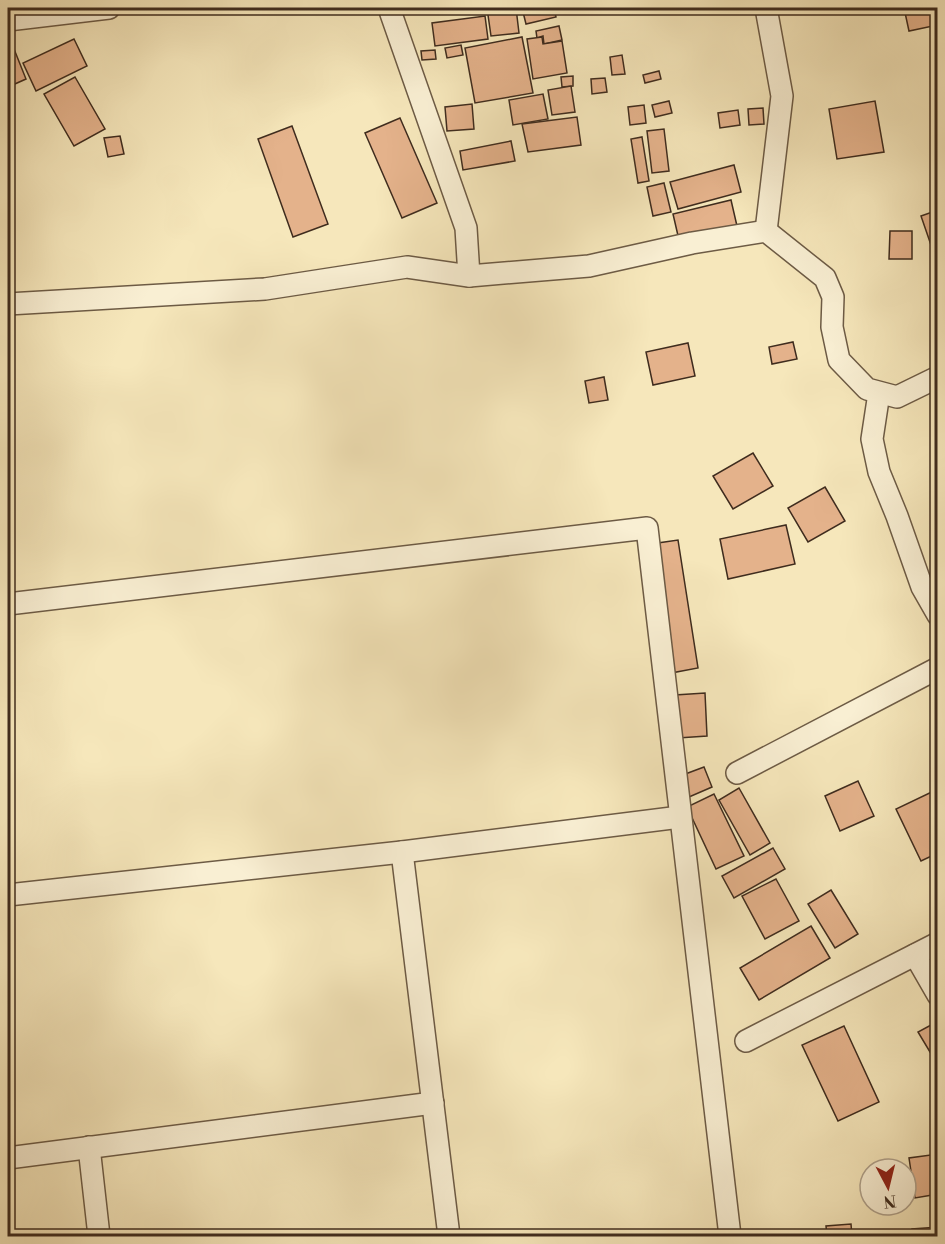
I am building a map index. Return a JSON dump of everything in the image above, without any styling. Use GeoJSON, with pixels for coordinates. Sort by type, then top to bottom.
{"type":"FeatureCollection","features":[{"type":"Feature","properties":{"kind":"street"},"geometry":{"type":"LineString","coordinates":[[8,20],[109,8]]}},
{"type":"Feature","properties":{"kind":"street"},"geometry":{"type":"LineString","coordinates":[[389,8],[466,228],[469,276]]}},
{"type":"Feature","properties":{"kind":"street"},"geometry":{"type":"LineString","coordinates":[[766,8],[782,96],[766,231]]}},
{"type":"Feature","properties":{"kind":"street"},"geometry":{"type":"LineString","coordinates":[[8,304],[265,288],[407,267],[469,276],[589,266],[692,243],[766,231],[825,278],[833,297],[832,327],[839,360],[867,389],[897,397],[938,377]]}},
{"type":"Feature","properties":{"kind":"street"},"geometry":{"type":"LineString","coordinates":[[879,393],[872,439],[879,472],[922,586],[938,615]]}},
{"type":"Feature","properties":{"kind":"street"},"geometry":{"type":"LineString","coordinates":[[8,604],[647,528],[730,1236]]}},
{"type":"Feature","properties":{"kind":"street"},"geometry":{"type":"LineString","coordinates":[[737,773],[938,668]]}},
{"type":"Feature","properties":{"kind":"street"},"geometry":{"type":"LineString","coordinates":[[8,895],[402,852],[680,817]]}},
{"type":"Feature","properties":{"kind":"street"},"geometry":{"type":"LineString","coordinates":[[402,852],[449,1236]]}},
{"type":"Feature","properties":{"kind":"street"},"geometry":{"type":"LineString","coordinates":[[746,1041],[938,943]]}},
{"type":"Feature","properties":{"kind":"street"},"geometry":{"type":"LineString","coordinates":[[915,955],[938,995]]}},
{"type":"Feature","properties":{"kind":"street"},"geometry":{"type":"LineString","coordinates":[[8,1158],[433,1103]]}},
{"type":"Feature","properties":{"kind":"street"},"geometry":{"type":"LineString","coordinates":[[89,1147],[99,1236]]}},
{"type":"Feature","properties":{"kind":"building"},"geometry":{"type":"Polygon","coordinates":[[[487,8],[516,8],[519,33],[491,36],[487,8]]]}},
{"type":"Feature","properties":{"kind":"building"},"geometry":{"type":"Polygon","coordinates":[[[522,8],[554,8],[556,17],[526,24],[522,8]]]}},
{"type":"Feature","properties":{"kind":"building"},"geometry":{"type":"Polygon","coordinates":[[[705,8],[719,8],[720,12],[706,14],[705,8]]]}},
{"type":"Feature","properties":{"kind":"building"},"geometry":{"type":"Polygon","coordinates":[[[904,8],[929,8],[933,26],[909,31],[904,8]]]}},
{"type":"Feature","properties":{"kind":"building"},"geometry":{"type":"Polygon","coordinates":[[[485,16],[488,39],[435,46],[432,23],[485,16]]]}},
{"type":"Feature","properties":{"kind":"building"},"geometry":{"type":"Polygon","coordinates":[[[559,26],[562,40],[544,44],[543,36],[537,38],[536,31],[559,26]]]}},
{"type":"Feature","properties":{"kind":"building"},"geometry":{"type":"Polygon","coordinates":[[[522,37],[533,93],[475,103],[465,48],[522,37]]]}},
{"type":"Feature","properties":{"kind":"building"},"geometry":{"type":"Polygon","coordinates":[[[542,37],[543,44],[562,41],[567,73],[533,79],[527,39],[542,37]]]}},
{"type":"Feature","properties":{"kind":"building"},"geometry":{"type":"Polygon","coordinates":[[[74,39],[87,66],[36,91],[23,63],[74,39]]]}},
{"type":"Feature","properties":{"kind":"building"},"geometry":{"type":"Polygon","coordinates":[[[461,45],[463,55],[447,58],[445,48],[461,45]]]}},
{"type":"Feature","properties":{"kind":"building"},"geometry":{"type":"Polygon","coordinates":[[[14,49],[26,79],[8,87],[8,51],[14,49]]]}},
{"type":"Feature","properties":{"kind":"building"},"geometry":{"type":"Polygon","coordinates":[[[435,50],[436,59],[422,60],[421,51],[435,50]]]}},
{"type":"Feature","properties":{"kind":"building"},"geometry":{"type":"Polygon","coordinates":[[[622,55],[625,74],[612,75],[610,57],[622,55]]]}},
{"type":"Feature","properties":{"kind":"building"},"geometry":{"type":"Polygon","coordinates":[[[659,71],[661,79],[645,83],[643,75],[659,71]]]}},
{"type":"Feature","properties":{"kind":"building"},"geometry":{"type":"Polygon","coordinates":[[[573,76],[573,86],[562,87],[561,77],[573,76]]]}},
{"type":"Feature","properties":{"kind":"building"},"geometry":{"type":"Polygon","coordinates":[[[75,77],[105,129],[74,146],[44,94],[75,77]]]}},
{"type":"Feature","properties":{"kind":"building"},"geometry":{"type":"Polygon","coordinates":[[[605,78],[607,92],[592,94],[591,79],[605,78]]]}},
{"type":"Feature","properties":{"kind":"building"},"geometry":{"type":"Polygon","coordinates":[[[571,86],[575,112],[552,115],[548,90],[571,86]]]}},
{"type":"Feature","properties":{"kind":"building"},"geometry":{"type":"Polygon","coordinates":[[[543,94],[548,119],[513,125],[509,100],[543,94]]]}},
{"type":"Feature","properties":{"kind":"building"},"geometry":{"type":"Polygon","coordinates":[[[669,101],[672,113],[655,117],[652,105],[669,101]]]}},
{"type":"Feature","properties":{"kind":"building"},"geometry":{"type":"Polygon","coordinates":[[[875,101],[884,152],[837,159],[829,109],[875,101]]]}},
{"type":"Feature","properties":{"kind":"building"},"geometry":{"type":"Polygon","coordinates":[[[472,104],[474,129],[447,131],[445,107],[472,104]]]}},
{"type":"Feature","properties":{"kind":"building"},"geometry":{"type":"Polygon","coordinates":[[[644,105],[646,123],[630,125],[628,107],[644,105]]]}},
{"type":"Feature","properties":{"kind":"building"},"geometry":{"type":"Polygon","coordinates":[[[763,108],[764,124],[749,125],[748,109],[763,108]]]}},
{"type":"Feature","properties":{"kind":"building"},"geometry":{"type":"Polygon","coordinates":[[[738,110],[740,125],[720,128],[718,113],[738,110]]]}},
{"type":"Feature","properties":{"kind":"building"},"geometry":{"type":"Polygon","coordinates":[[[577,117],[581,145],[528,152],[522,124],[577,117]]]}},
{"type":"Feature","properties":{"kind":"building"},"geometry":{"type":"Polygon","coordinates":[[[400,118],[437,203],[402,218],[365,133],[400,118]]]}},
{"type":"Feature","properties":{"kind":"building"},"geometry":{"type":"Polygon","coordinates":[[[292,126],[328,224],[293,237],[258,139],[292,126]]]}},
{"type":"Feature","properties":{"kind":"building"},"geometry":{"type":"Polygon","coordinates":[[[664,129],[669,171],[652,173],[647,131],[664,129]]]}},
{"type":"Feature","properties":{"kind":"building"},"geometry":{"type":"Polygon","coordinates":[[[120,136],[124,154],[108,157],[104,138],[120,136]]]}},
{"type":"Feature","properties":{"kind":"building"},"geometry":{"type":"Polygon","coordinates":[[[642,137],[649,181],[638,183],[631,139],[642,137]]]}},
{"type":"Feature","properties":{"kind":"building"},"geometry":{"type":"Polygon","coordinates":[[[511,141],[515,161],[463,170],[460,151],[511,141]]]}},
{"type":"Feature","properties":{"kind":"building"},"geometry":{"type":"Polygon","coordinates":[[[734,165],[741,192],[678,209],[670,182],[734,165]]]}},
{"type":"Feature","properties":{"kind":"building"},"geometry":{"type":"Polygon","coordinates":[[[664,183],[671,212],[653,216],[647,187],[664,183]]]}},
{"type":"Feature","properties":{"kind":"building"},"geometry":{"type":"Polygon","coordinates":[[[731,200],[737,226],[679,240],[673,214],[731,200]]]}},
{"type":"Feature","properties":{"kind":"building"},"geometry":{"type":"Polygon","coordinates":[[[938,210],[938,243],[931,245],[921,216],[938,210]]]}},
{"type":"Feature","properties":{"kind":"building"},"geometry":{"type":"Polygon","coordinates":[[[890,231],[912,231],[912,259],[889,259],[890,231]]]}},
{"type":"Feature","properties":{"kind":"building"},"geometry":{"type":"Polygon","coordinates":[[[793,342],[797,359],[772,364],[769,347],[793,342]]]}},
{"type":"Feature","properties":{"kind":"building"},"geometry":{"type":"Polygon","coordinates":[[[688,343],[695,376],[653,385],[646,352],[688,343]]]}},
{"type":"Feature","properties":{"kind":"building"},"geometry":{"type":"Polygon","coordinates":[[[604,377],[608,400],[589,403],[585,381],[604,377]]]}},
{"type":"Feature","properties":{"kind":"building"},"geometry":{"type":"Polygon","coordinates":[[[753,453],[773,486],[733,509],[713,476],[753,453]]]}},
{"type":"Feature","properties":{"kind":"building"},"geometry":{"type":"Polygon","coordinates":[[[825,487],[845,521],[808,542],[788,508],[825,487]]]}},
{"type":"Feature","properties":{"kind":"building"},"geometry":{"type":"Polygon","coordinates":[[[786,525],[795,564],[728,579],[720,539],[786,525]]]}},
{"type":"Feature","properties":{"kind":"building"},"geometry":{"type":"Polygon","coordinates":[[[678,540],[698,668],[671,673],[651,544],[678,540]]]}},
{"type":"Feature","properties":{"kind":"building"},"geometry":{"type":"Polygon","coordinates":[[[705,693],[707,736],[678,738],[675,695],[705,693]]]}},
{"type":"Feature","properties":{"kind":"building"},"geometry":{"type":"Polygon","coordinates":[[[704,767],[712,787],[689,797],[680,776],[704,767]]]}},
{"type":"Feature","properties":{"kind":"building"},"geometry":{"type":"Polygon","coordinates":[[[858,781],[874,816],[840,831],[825,796],[858,781]]]}},
{"type":"Feature","properties":{"kind":"building"},"geometry":{"type":"Polygon","coordinates":[[[739,788],[770,843],[750,855],[719,800],[739,788]]]}},
{"type":"Feature","properties":{"kind":"building"},"geometry":{"type":"Polygon","coordinates":[[[938,789],[938,853],[921,861],[896,809],[938,789]]]}},
{"type":"Feature","properties":{"kind":"building"},"geometry":{"type":"Polygon","coordinates":[[[714,794],[744,856],[716,869],[687,807],[714,794]]]}},
{"type":"Feature","properties":{"kind":"building"},"geometry":{"type":"Polygon","coordinates":[[[773,848],[785,869],[734,898],[722,876],[773,848]]]}},
{"type":"Feature","properties":{"kind":"building"},"geometry":{"type":"Polygon","coordinates":[[[776,879],[799,921],[765,939],[742,896],[776,879]]]}},
{"type":"Feature","properties":{"kind":"building"},"geometry":{"type":"Polygon","coordinates":[[[831,890],[858,934],[835,948],[808,904],[831,890]]]}},
{"type":"Feature","properties":{"kind":"building"},"geometry":{"type":"Polygon","coordinates":[[[811,926],[830,958],[759,1000],[740,968],[811,926]]]}},
{"type":"Feature","properties":{"kind":"building"},"geometry":{"type":"Polygon","coordinates":[[[931,1025],[938,1036],[938,1061],[936,1062],[918,1032],[931,1025]]]}},
{"type":"Feature","properties":{"kind":"building"},"geometry":{"type":"Polygon","coordinates":[[[844,1026],[879,1102],[838,1121],[802,1045],[844,1026]]]}},
{"type":"Feature","properties":{"kind":"building"},"geometry":{"type":"Polygon","coordinates":[[[938,1154],[938,1194],[918,1197],[916,1157],[938,1154]]]}},
{"type":"Feature","properties":{"kind":"building"},"geometry":{"type":"Polygon","coordinates":[[[851,1224],[852,1236],[827,1236],[826,1226],[851,1224]]]}},
{"type":"Feature","properties":{"kind":"building"},"geometry":{"type":"Polygon","coordinates":[[[938,1227],[938,1236],[912,1236],[912,1229],[938,1227]]]}}]}
